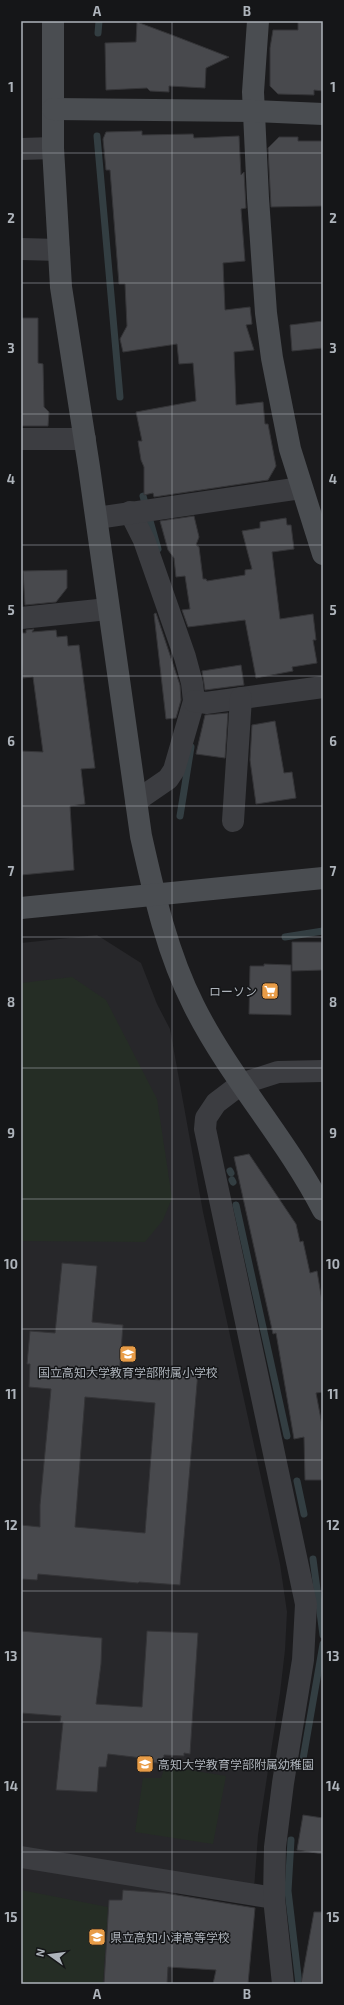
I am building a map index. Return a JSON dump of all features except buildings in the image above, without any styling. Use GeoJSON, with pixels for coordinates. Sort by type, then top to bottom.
{"type":"FeatureCollection","features":[{"type":"Feature","properties":{"kind":"street"},"geometry":{"type":"LineString","coordinates":[[53,21],[53,148],[61,287],[85,439],[141,836],[154,894],[174,961],[194,1006],[241,1084],[289,1150],[323,1210]]}},
{"type":"Feature","properties":{"kind":"street"},"geometry":{"type":"LineString","coordinates":[[258,21],[254,60],[254,111],[266,313],[272,358],[290,449],[323,554]]}},
{"type":"Feature","properties":{"kind":"street"},"geometry":{"type":"LineString","coordinates":[[53,109],[254,111],[323,114]]}},
{"type":"Feature","properties":{"kind":"street"},"geometry":{"type":"LineString","coordinates":[[21,149],[53,148]]}},
{"type":"Feature","properties":{"kind":"street"},"geometry":{"type":"LineString","coordinates":[[21,249],[59,250]]}},
{"type":"Feature","properties":{"kind":"street"},"geometry":{"type":"LineString","coordinates":[[21,439],[85,439]]}},
{"type":"Feature","properties":{"kind":"street"},"geometry":{"type":"LineString","coordinates":[[96,518],[301,488]]}},
{"type":"Feature","properties":{"kind":"street"},"geometry":{"type":"LineString","coordinates":[[136,801],[168,779],[174,770],[200,702],[192,683],[185,657],[144,540],[140,511]]}},
{"type":"Feature","properties":{"kind":"street"},"geometry":{"type":"LineString","coordinates":[[21,618],[108,609]]}},
{"type":"Feature","properties":{"kind":"street"},"geometry":{"type":"LineString","coordinates":[[200,702],[323,687]]}},
{"type":"Feature","properties":{"kind":"street"},"geometry":{"type":"LineString","coordinates":[[233,821],[241,698]]}},
{"type":"Feature","properties":{"kind":"street"},"geometry":{"type":"LineString","coordinates":[[21,908],[154,894],[217,890],[323,878]]}},
{"type":"Feature","properties":{"kind":"street"},"geometry":{"type":"LineString","coordinates":[[283,1984],[274,1898],[275,1847],[283,1782],[303,1660],[315,1605],[205,1129],[206,1118],[216,1103],[241,1084],[278,1072],[323,1071]]}},
{"type":"Feature","properties":{"kind":"street"},"geometry":{"type":"LineString","coordinates":[[21,1857],[274,1898]]}},
{"type":"Feature","properties":{"kind":"shaded area","name":"国立高知大学教育学部附属小学校"},"geometry":{"type":"Polygon","coordinates":[[[97,935],[141,963],[157,1004],[170,1029],[203,1212],[280,1564],[287,1612],[285,1650],[280,1693],[258,1835],[254,1889],[21,1850],[21,943],[97,935]]]}},
{"type":"Feature","properties":{"kind":"shaded area"},"geometry":{"type":"Polygon","coordinates":[[[72,977],[106,1000],[157,1099],[172,1198],[163,1220],[145,1242],[21,1241],[21,983],[72,977]]]}},
{"type":"Feature","properties":{"kind":"shaded area"},"geometry":{"type":"Polygon","coordinates":[[[165,1766],[226,1776],[213,1844],[135,1832],[143,1778],[161,1778],[165,1766]]]}},
{"type":"Feature","properties":{"kind":"shaded area","name":"県立高知小津高等学校"},"geometry":{"type":"Polygon","coordinates":[[[21,1864],[176,1891],[171,1984],[21,1984],[21,1864]]]}},
{"type":"Feature","properties":{"kind":"shaded area"},"geometry":{"type":"Polygon","coordinates":[[[21,1890],[108,1907],[103,1984],[21,1984],[21,1890]]]}},
{"type":"Feature","properties":{"kind":"waterway"},"geometry":{"type":"LineString","coordinates":[[98,33],[99,21]]}},
{"type":"Feature","properties":{"kind":"waterway"},"geometry":{"type":"LineString","coordinates":[[97,136],[120,397]]}},
{"type":"Feature","properties":{"kind":"waterway"},"geometry":{"type":"LineString","coordinates":[[143,496],[158,549]]}},
{"type":"Feature","properties":{"kind":"waterway"},"geometry":{"type":"LineString","coordinates":[[180,816],[191,747]]}},
{"type":"Feature","properties":{"kind":"waterway"},"geometry":{"type":"LineString","coordinates":[[285,937],[323,931]]}},
{"type":"Feature","properties":{"kind":"waterway"},"geometry":{"type":"LineString","coordinates":[[236,1205],[287,1436]]}},
{"type":"Feature","properties":{"kind":"waterway"},"geometry":{"type":"LineString","coordinates":[[297,1481],[304,1514]]}},
{"type":"Feature","properties":{"kind":"waterway"},"geometry":{"type":"LineString","coordinates":[[313,1559],[323,1635]]}},
{"type":"Feature","properties":{"kind":"waterway"},"geometry":{"type":"LineString","coordinates":[[303,1759],[323,1644]]}},
{"type":"Feature","properties":{"kind":"waterway"},"geometry":{"type":"LineString","coordinates":[[291,1840],[288,1891],[299,1984]]}},
{"type":"Feature","properties":{"kind":"place","name":"ローソン"},"geometry":{"type":"Point","coordinates":[270,991]}},
{"type":"Feature","properties":{"kind":"place","name":"国立高知大学教育学部附属小学校"},"geometry":{"type":"Point","coordinates":[128,1354]}},
{"type":"Feature","properties":{"kind":"place","name":"高知大学教育学部附属幼稚園"},"geometry":{"type":"Point","coordinates":[145,1764]}},
{"type":"Feature","properties":{"kind":"place","name":"県立高知小津高等学校"},"geometry":{"type":"Point","coordinates":[97,1937]}}]}
